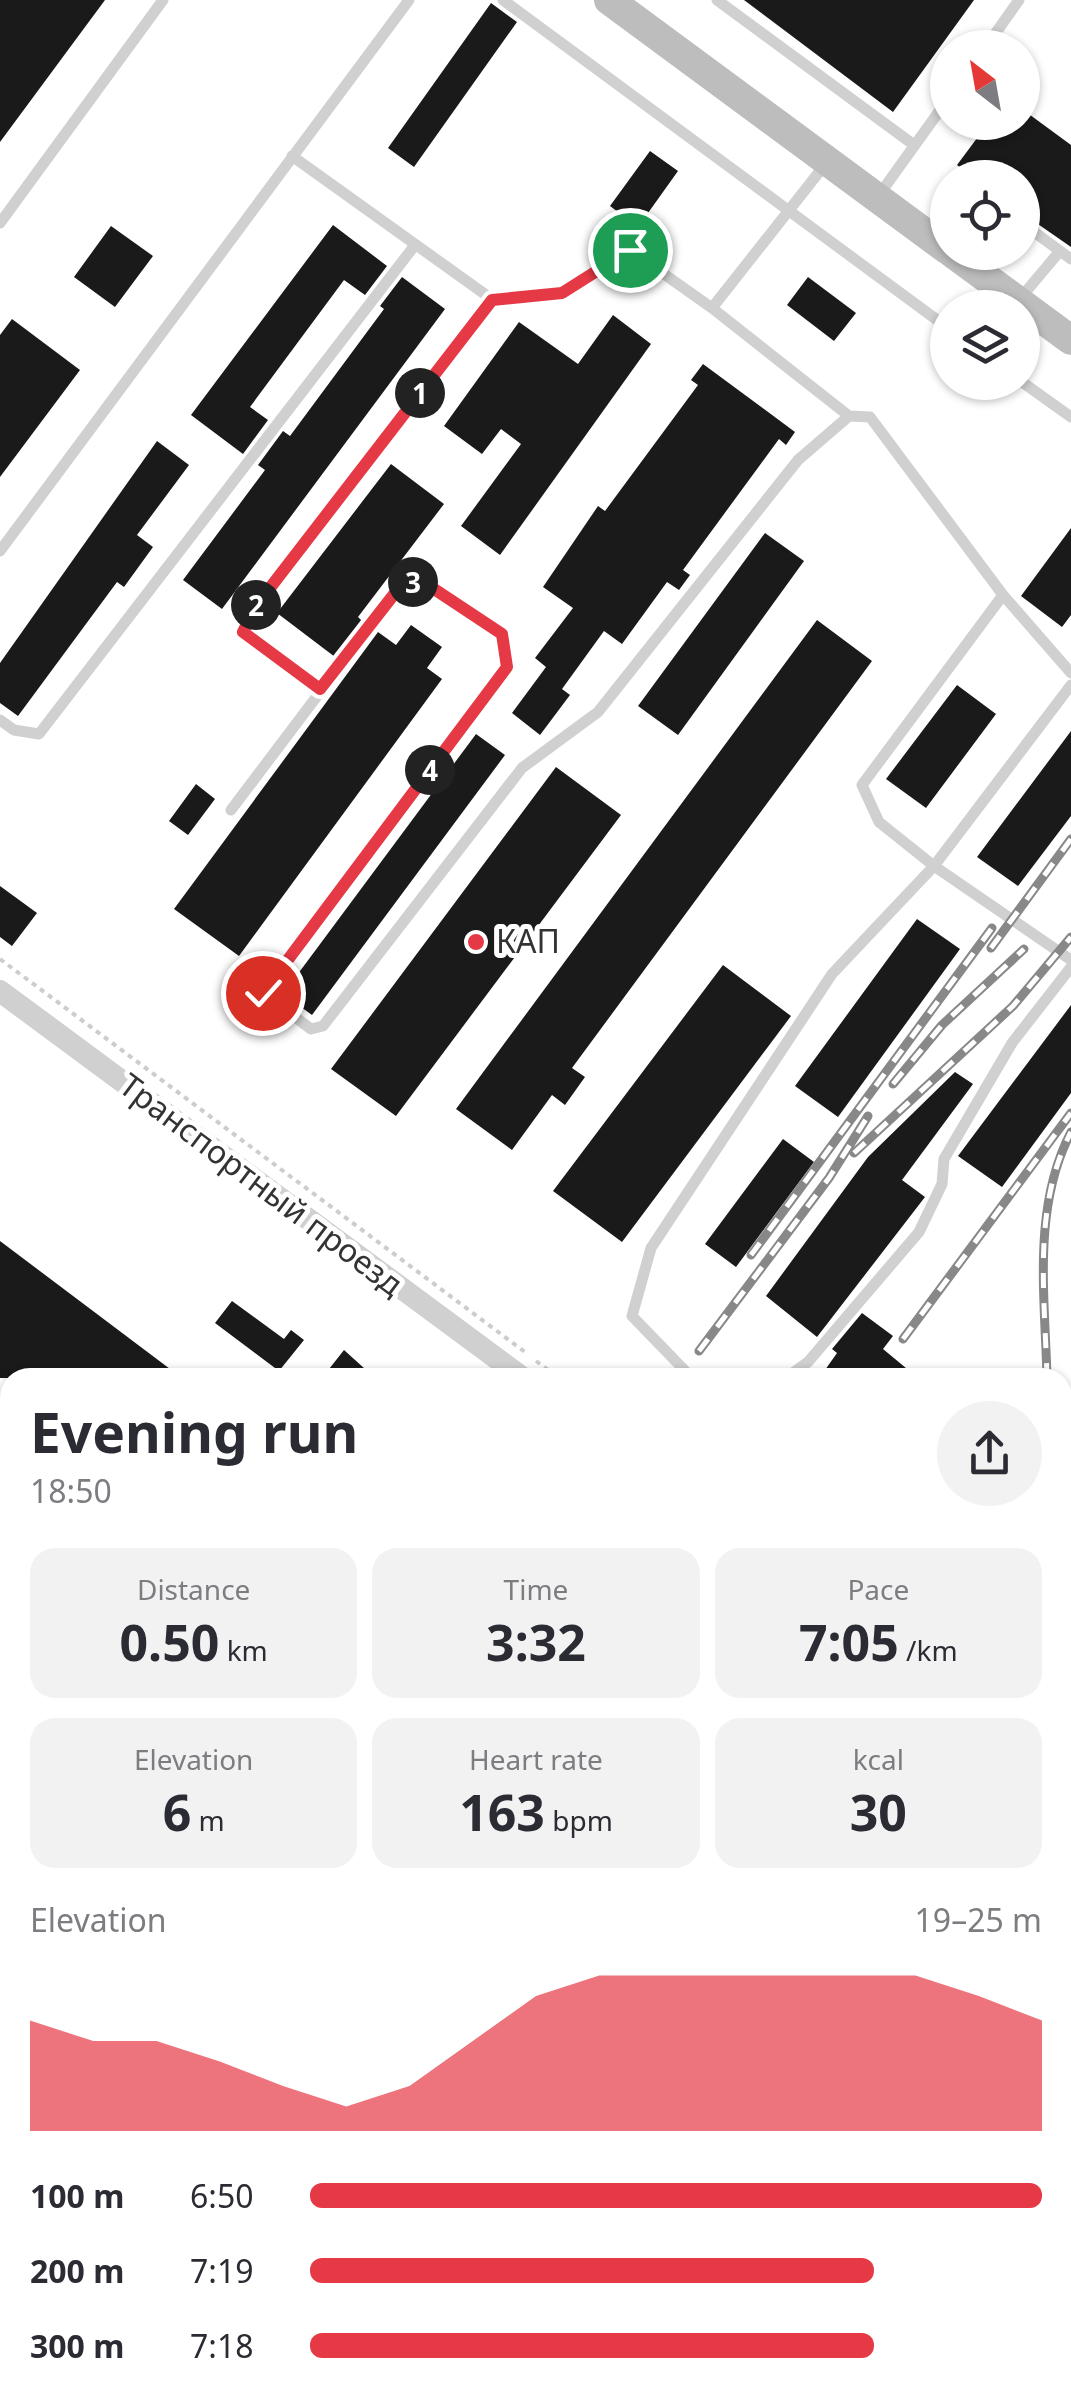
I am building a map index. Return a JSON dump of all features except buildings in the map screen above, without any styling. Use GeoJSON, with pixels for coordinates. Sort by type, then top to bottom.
{"type":"FeatureCollection","features":[{"type":"Feature","properties":{"kind":"street"},"geometry":{"type":"LineString","coordinates":[[610,0],[930,237]]}},
{"type":"Feature","properties":{"kind":"street"},"geometry":{"type":"LineString","coordinates":[[975,270],[1003,290]]}},
{"type":"Feature","properties":{"kind":"street"},"geometry":{"type":"LineString","coordinates":[[1040,317],[1071,340]]}},
{"type":"Feature","properties":{"kind":"street","name":"Транспортный проезд"},"geometry":{"type":"LineString","coordinates":[[0,992],[508,1368]]}},
{"type":"Feature","properties":{"kind":"lane"},"geometry":{"type":"LineString","coordinates":[[0,223],[162,0]]}},
{"type":"Feature","properties":{"kind":"lane"},"geometry":{"type":"LineString","coordinates":[[0,551],[408,0]]}},
{"type":"Feature","properties":{"kind":"lane"},"geometry":{"type":"LineString","coordinates":[[503,0],[930,315]]}},
{"type":"Feature","properties":{"kind":"lane"},"geometry":{"type":"LineString","coordinates":[[716,0],[914,145]]}},
{"type":"Feature","properties":{"kind":"lane"},"geometry":{"type":"LineString","coordinates":[[998,30],[1019,0]]}},
{"type":"Feature","properties":{"kind":"lane"},"geometry":{"type":"LineString","coordinates":[[877,198],[930,123]]}},
{"type":"Feature","properties":{"kind":"lane"},"geometry":{"type":"LineString","coordinates":[[292,156],[492,300],[562,293],[630,250],[712,308],[849,416],[870,417],[1003,595],[1071,672]]}},
{"type":"Feature","properties":{"kind":"lane"},"geometry":{"type":"LineString","coordinates":[[712,308],[828,162]]}},
{"type":"Feature","properties":{"kind":"lane"},"geometry":{"type":"LineString","coordinates":[[1029,290],[1066,255],[1040,236]]}},
{"type":"Feature","properties":{"kind":"lane"},"geometry":{"type":"LineString","coordinates":[[0,720],[14,730],[39,734],[414,244]]}},
{"type":"Feature","properties":{"kind":"lane"},"geometry":{"type":"LineString","coordinates":[[320,689],[243,632],[256,606],[492,300]]}},
{"type":"Feature","properties":{"kind":"lane"},"geometry":{"type":"LineString","coordinates":[[1040,395],[1071,418]]}},
{"type":"Feature","properties":{"kind":"lane"},"geometry":{"type":"LineString","coordinates":[[231,810],[395,593],[419,579],[502,634],[507,667],[263,993],[312,1029],[322,1026],[522,768],[598,712],[798,460],[849,416]]}},
{"type":"Feature","properties":{"kind":"lane"},"geometry":{"type":"LineString","coordinates":[[800,1368],[919,1232],[942,1184],[944,1159],[1012,1043],[1071,964],[934,866],[880,822],[862,785],[1003,595]]}},
{"type":"Feature","properties":{"kind":"lane"},"geometry":{"type":"LineString","coordinates":[[682,1368],[632,1316],[651,1248],[832,974],[934,866],[1071,684]]}},
{"type":"Feature","properties":{"kind":"path"},"geometry":{"type":"LineString","coordinates":[[0,959],[546,1368]]}},
{"type":"Feature","properties":{"kind":"railway"},"geometry":{"type":"LineString","coordinates":[[991,948],[1071,839]]}},
{"type":"Feature","properties":{"kind":"railway"},"geometry":{"type":"LineString","coordinates":[[751,1255],[992,928]]}},
{"type":"Feature","properties":{"kind":"railway"},"geometry":{"type":"LineString","coordinates":[[854,1153],[1013,1006],[1071,937]]}},
{"type":"Feature","properties":{"kind":"railway"},"geometry":{"type":"LineString","coordinates":[[893,1084],[942,1025],[1024,949]]}},
{"type":"Feature","properties":{"kind":"railway"},"geometry":{"type":"LineString","coordinates":[[903,1339],[1071,1113]]}},
{"type":"Feature","properties":{"kind":"railway"},"geometry":{"type":"LineString","coordinates":[[699,1351],[829,1178],[868,1116]]}},
{"type":"Feature","properties":{"kind":"railway"},"geometry":{"type":"LineString","coordinates":[[1047,1368],[1043,1284],[1046,1221],[1059,1161],[1071,1132]]}},
{"type":"Feature","properties":{"kind":"place","name":"КАП"},"geometry":{"type":"Point","coordinates":[476,942]}},
{"type":"Feature","properties":{"kind":"route"},"geometry":{"type":"LineString","coordinates":[[263,993],[507,667],[502,634],[419,579],[395,593],[320,689],[243,632],[256,606],[492,300],[562,293],[630,250]]}}]}
